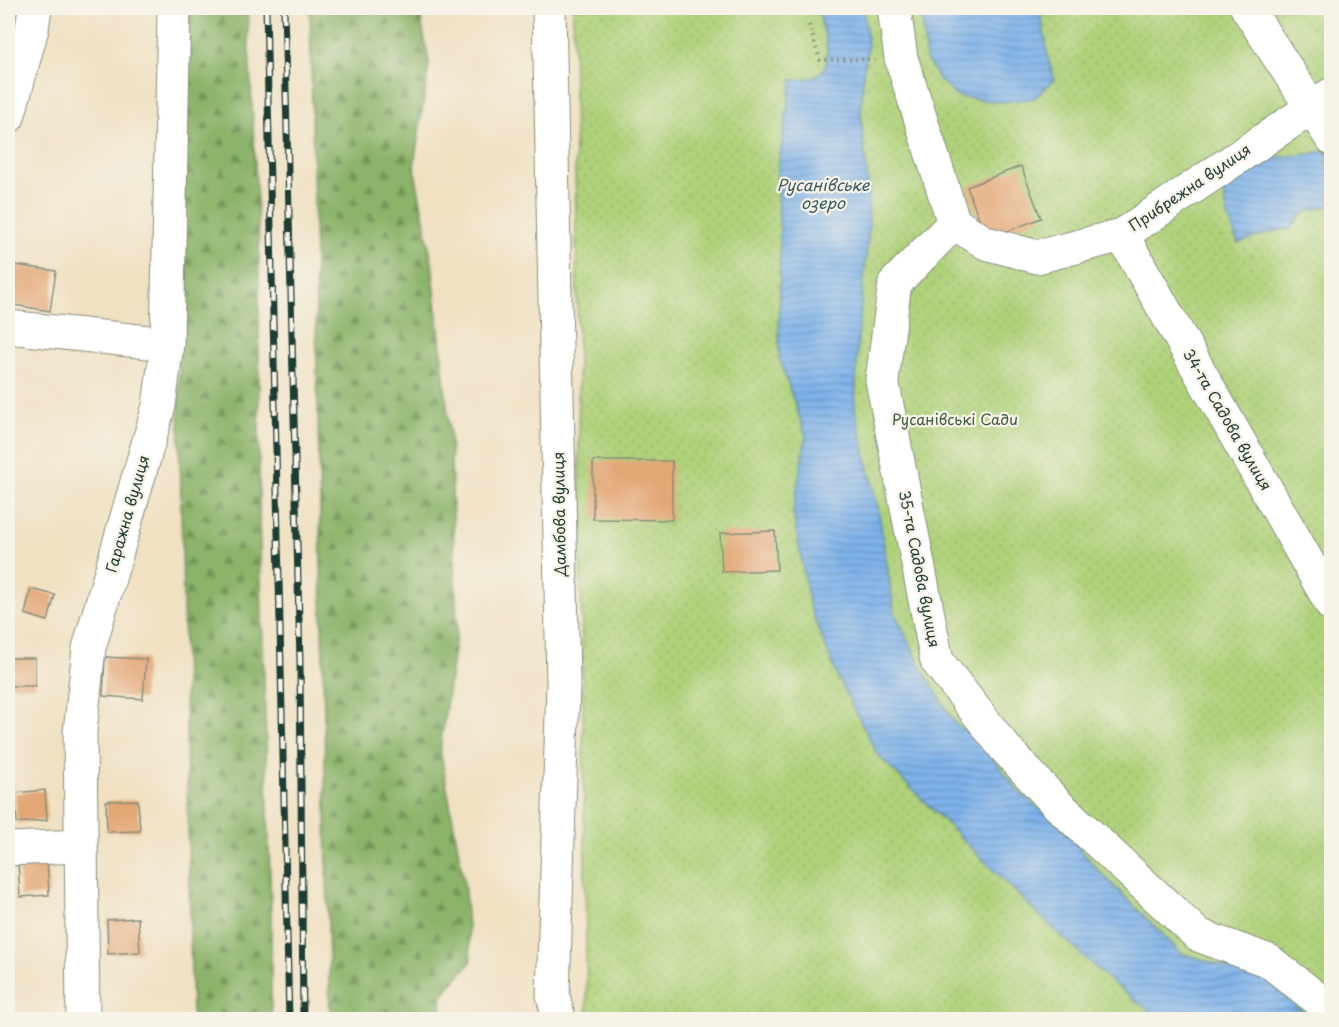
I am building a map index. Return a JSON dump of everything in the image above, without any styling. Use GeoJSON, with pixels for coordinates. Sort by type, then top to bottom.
{"type":"FeatureCollection","features":[{"type":"Feature","properties":{"kind":"street","name":"Гаражна вулиця"},"geometry":{"type":"LineString","coordinates":[[83,1020],[80,732],[88,648],[159,406],[167,344],[174,8]]}},
{"type":"Feature","properties":{"kind":"street","name":"Дамбова вулиця"},"geometry":{"type":"LineString","coordinates":[[549,8],[563,684],[553,995],[560,1020]]}},
{"type":"Feature","properties":{"kind":"street"},"geometry":{"type":"LineString","coordinates":[[894,8],[901,58],[954,223]]}},
{"type":"Feature","properties":{"kind":"street"},"geometry":{"type":"LineString","coordinates":[[1247,8],[1321,100],[1332,139]]}},
{"type":"Feature","properties":{"kind":"street"},"geometry":{"type":"LineString","coordinates":[[8,117],[25,21]]}},
{"type":"Feature","properties":{"kind":"street","name":"Прибрежна вулиця"},"geometry":{"type":"LineString","coordinates":[[954,223],[986,243],[1037,257],[1122,235],[1321,100]]}},
{"type":"Feature","properties":{"kind":"street","name":"35-та Садова вулиця"},"geometry":{"type":"LineString","coordinates":[[954,223],[895,283],[882,381],[937,661],[1005,748],[1057,804],[1198,935],[1269,961],[1329,1008]]}},
{"type":"Feature","properties":{"kind":"street","name":"34-та Садова вулиця"},"geometry":{"type":"LineString","coordinates":[[1122,235],[1332,605]]}},
{"type":"Feature","properties":{"kind":"street"},"geometry":{"type":"LineString","coordinates":[[8,327],[167,344]]}},
{"type":"Feature","properties":{"kind":"street"},"geometry":{"type":"LineString","coordinates":[[8,849],[80,846]]}},
{"type":"Feature","properties":{"kind":"path"},"geometry":{"type":"LineString","coordinates":[[809,25],[820,60],[873,58]]}},
{"type":"Feature","properties":{"kind":"green space"},"geometry":{"type":"Polygon","coordinates":[[[189,8],[247,8],[259,242],[259,516],[271,910],[271,1019],[192,1019],[179,410],[189,8]]]}},
{"type":"Feature","properties":{"kind":"green space"},"geometry":{"type":"Polygon","coordinates":[[[310,8],[419,8],[429,63],[414,166],[432,262],[450,436],[457,628],[440,749],[464,882],[471,962],[441,996],[442,1019],[330,1019],[310,8]]]}},
{"type":"Feature","properties":{"kind":"green space","name":"Русанівські Сади"},"geometry":{"type":"Polygon","coordinates":[[[573,8],[1331,8],[1331,1019],[609,1020],[587,1013],[573,8]]]}},
{"type":"Feature","properties":{"kind":"water","name":"Русанівське озеро"},"geometry":{"type":"Polygon","coordinates":[[[818,8],[863,8],[868,44],[863,77],[861,117],[868,181],[869,228],[858,336],[855,409],[879,513],[894,611],[920,665],[956,725],[976,737],[1020,793],[1058,823],[1095,867],[1181,953],[1266,977],[1290,1002],[1314,1019],[1160,1019],[1108,979],[1037,913],[878,755],[838,678],[810,607],[793,513],[806,436],[779,358],[780,239],[777,174],[792,80],[811,78],[820,73],[825,66],[827,47],[818,8]]]}},
{"type":"Feature","properties":{"kind":"water"},"geometry":{"type":"Polygon","coordinates":[[[921,8],[1040,8],[1048,58],[1054,79],[1035,98],[1000,102],[956,96],[938,78],[926,59],[921,8]]]}},
{"type":"Feature","properties":{"kind":"water"},"geometry":{"type":"Polygon","coordinates":[[[1328,150],[1327,165],[1331,173],[1331,206],[1303,214],[1291,229],[1274,231],[1238,243],[1228,216],[1222,186],[1232,168],[1278,157],[1328,150]]]}},
{"type":"Feature","properties":{"kind":"building"},"geometry":{"type":"Polygon","coordinates":[[[1021,166],[1041,218],[987,239],[967,187],[1021,166]]]}},
{"type":"Feature","properties":{"kind":"building"},"geometry":{"type":"Polygon","coordinates":[[[8,264],[56,271],[50,311],[8,304],[8,264]]]}},
{"type":"Feature","properties":{"kind":"building"},"geometry":{"type":"Polygon","coordinates":[[[593,461],[672,461],[672,520],[593,519],[593,461]]]}},
{"type":"Feature","properties":{"kind":"building"},"geometry":{"type":"Polygon","coordinates":[[[775,531],[777,570],[722,572],[720,533],[775,531]]]}},
{"type":"Feature","properties":{"kind":"building"},"geometry":{"type":"Polygon","coordinates":[[[31,589],[55,595],[48,621],[25,614],[31,589]]]}},
{"type":"Feature","properties":{"kind":"building"},"geometry":{"type":"Polygon","coordinates":[[[105,657],[146,659],[143,699],[103,696],[105,657]]]}},
{"type":"Feature","properties":{"kind":"building"},"geometry":{"type":"Polygon","coordinates":[[[8,658],[35,658],[35,686],[8,686],[8,658]]]}},
{"type":"Feature","properties":{"kind":"building"},"geometry":{"type":"Polygon","coordinates":[[[45,790],[47,820],[17,823],[15,793],[45,790]]]}},
{"type":"Feature","properties":{"kind":"building"},"geometry":{"type":"Polygon","coordinates":[[[138,800],[140,831],[107,832],[106,801],[138,800]]]}},
{"type":"Feature","properties":{"kind":"building"},"geometry":{"type":"Polygon","coordinates":[[[47,858],[49,895],[20,897],[18,860],[47,858]]]}},
{"type":"Feature","properties":{"kind":"building"},"geometry":{"type":"Polygon","coordinates":[[[138,918],[140,952],[108,954],[107,920],[138,918]]]}},
{"type":"Feature","properties":{"kind":"railway"},"geometry":{"type":"LineString","coordinates":[[266,8],[289,1020]]}},
{"type":"Feature","properties":{"kind":"railway"},"geometry":{"type":"LineString","coordinates":[[284,8],[300,663],[303,1020]]}}]}
